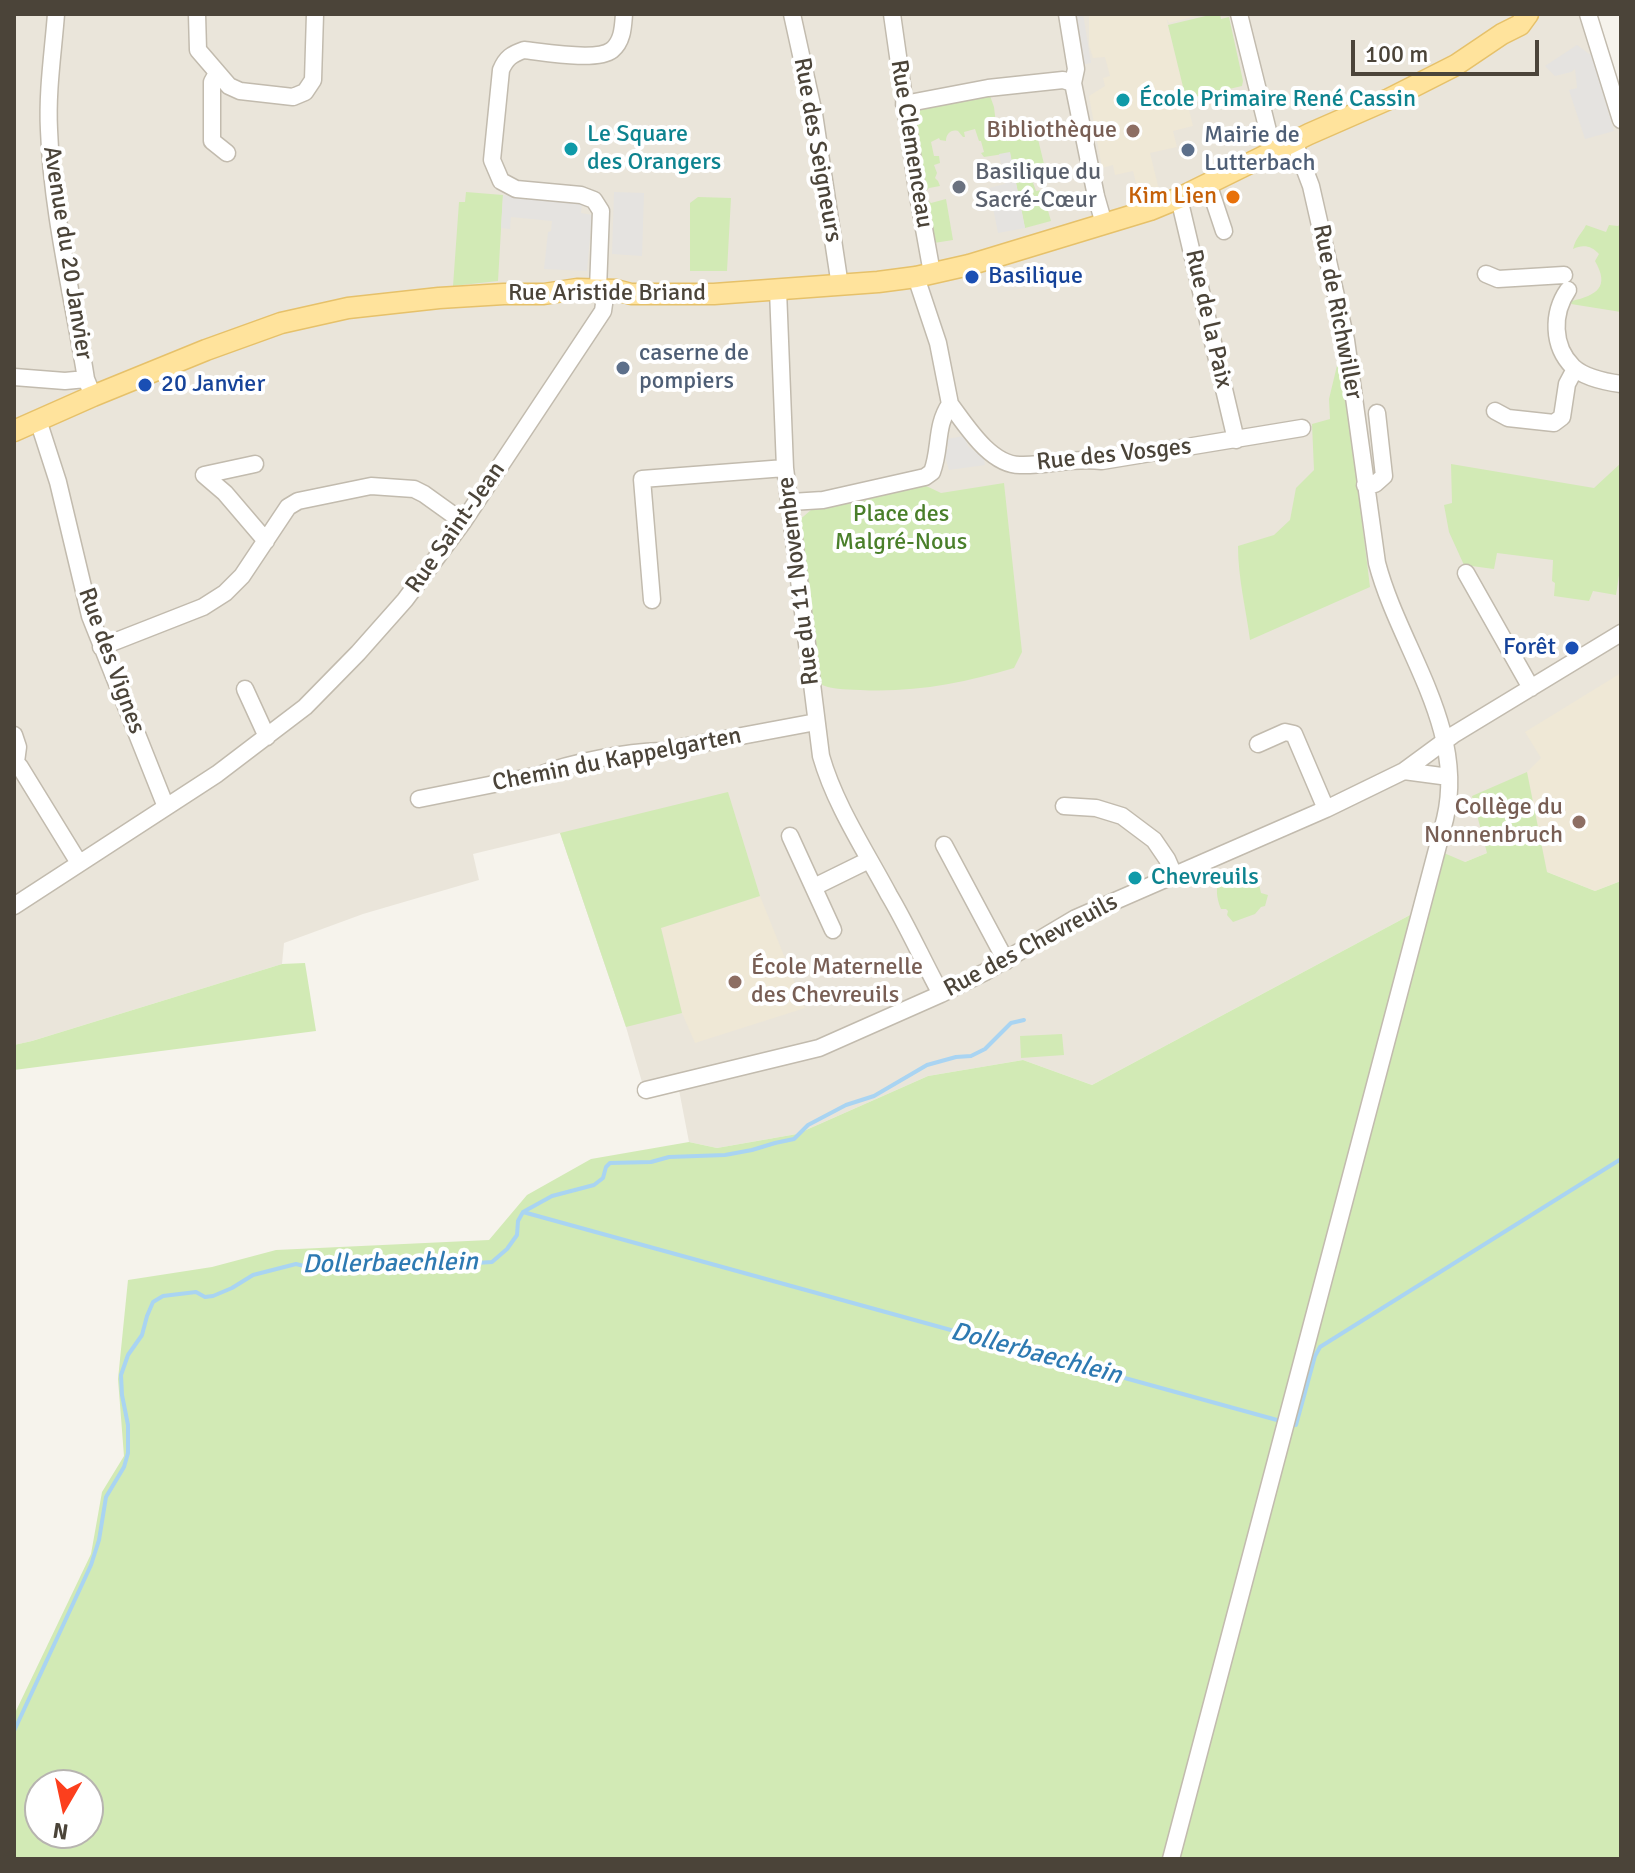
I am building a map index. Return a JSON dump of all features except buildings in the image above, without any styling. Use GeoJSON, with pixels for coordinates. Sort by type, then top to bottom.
{"type":"FeatureCollection","features":[{"type":"Feature","properties":{"kind":"main road"},"geometry":{"type":"LineString","coordinates":[[1502,34],[1509,14]]}},
{"type":"Feature","properties":{"kind":"main road","name":"Rue Aristide Briand"},"geometry":{"type":"LineString","coordinates":[[14,431],[38,420],[90,387],[266,329],[348,308],[577,289],[671,295],[840,286],[924,275],[969,265],[1150,210],[1179,198],[1456,65],[1520,25],[1528,14]]}},
{"type":"Feature","properties":{"kind":"street","name":"Avenue du 20 Janvier"},"geometry":{"type":"LineString","coordinates":[[56,14],[48,102],[54,189],[90,387]]}},
{"type":"Feature","properties":{"kind":"street"},"geometry":{"type":"LineString","coordinates":[[197,14],[198,50],[229,86],[240,91],[293,97],[305,92],[313,80],[315,14]]}},
{"type":"Feature","properties":{"kind":"street","name":"Rue Saint-Jean"},"geometry":{"type":"LineString","coordinates":[[14,906],[217,774],[305,707],[405,600],[463,522],[603,311],[601,211],[594,200],[581,195],[516,189],[501,181],[492,160],[501,70],[513,54],[524,50],[595,56],[612,51],[621,38],[624,14]]}},
{"type":"Feature","properties":{"kind":"street","name":"Rue des Seigneurs"},"geometry":{"type":"LineString","coordinates":[[792,14],[814,114],[840,286]]}},
{"type":"Feature","properties":{"kind":"street","name":"Rue Clemenceau"},"geometry":{"type":"LineString","coordinates":[[892,14],[917,190],[924,275],[950,404]]}},
{"type":"Feature","properties":{"kind":"street"},"geometry":{"type":"LineString","coordinates":[[1067,14],[1076,74],[1073,83],[1104,224]]}},
{"type":"Feature","properties":{"kind":"street"},"geometry":{"type":"LineString","coordinates":[[1239,14],[1273,151]]}},
{"type":"Feature","properties":{"kind":"street"},"geometry":{"type":"LineString","coordinates":[[1588,14],[1621,120]]}},
{"type":"Feature","properties":{"kind":"street"},"geometry":{"type":"LineString","coordinates":[[217,73],[212,82],[212,141],[227,153]]}},
{"type":"Feature","properties":{"kind":"street"},"geometry":{"type":"LineString","coordinates":[[904,104],[988,88],[1063,80],[1073,83]]}},
{"type":"Feature","properties":{"kind":"street","name":"Rue de Richwiller"},"geometry":{"type":"LineString","coordinates":[[1171,1859],[1445,819],[1449,794],[1445,740],[1383,586],[1375,552],[1346,340],[1311,186],[1294,141]]}},
{"type":"Feature","properties":{"kind":"street"},"geometry":{"type":"LineString","coordinates":[[1208,183],[1224,231]]}},
{"type":"Feature","properties":{"kind":"street","name":"Rue de la Paix"},"geometry":{"type":"LineString","coordinates":[[1179,198],[1236,440]]}},
{"type":"Feature","properties":{"kind":"street"},"geometry":{"type":"LineString","coordinates":[[1486,274],[1498,279],[1566,283],[1555,328],[1563,352],[1575,369],[1601,381],[1621,384]]}},
{"type":"Feature","properties":{"kind":"street","name":"Rue du 11 Novembre"},"geometry":{"type":"LineString","coordinates":[[778,290],[785,468],[821,756],[827,778],[941,994]]}},
{"type":"Feature","properties":{"kind":"street"},"geometry":{"type":"LineString","coordinates":[[1495,411],[1508,418],[1554,423],[1562,417],[1567,384],[1575,369]]}},
{"type":"Feature","properties":{"kind":"street"},"geometry":{"type":"LineString","coordinates":[[14,377],[65,381],[90,387]]}},
{"type":"Feature","properties":{"kind":"street"},"geometry":{"type":"LineString","coordinates":[[791,502],[823,500],[925,477],[932,472],[938,431],[950,404]]}},
{"type":"Feature","properties":{"kind":"street","name":"Rue des Vosges"},"geometry":{"type":"LineString","coordinates":[[950,404],[983,447],[1018,466],[1086,458],[1102,461],[1302,428]]}},
{"type":"Feature","properties":{"kind":"street","name":"Rue de Richwiller"},"geometry":{"type":"LineString","coordinates":[[1365,485],[1375,484],[1384,476],[1377,413]]}},
{"type":"Feature","properties":{"kind":"street","name":"Rue des Vignes"},"geometry":{"type":"LineString","coordinates":[[38,420],[58,482],[90,616],[166,807]]}},
{"type":"Feature","properties":{"kind":"street"},"geometry":{"type":"LineString","coordinates":[[255,464],[204,475],[225,493],[266,541]]}},
{"type":"Feature","properties":{"kind":"street"},"geometry":{"type":"LineString","coordinates":[[652,600],[642,479],[785,468]]}},
{"type":"Feature","properties":{"kind":"street"},"geometry":{"type":"LineString","coordinates":[[225,493],[234,469]]}},
{"type":"Feature","properties":{"kind":"street"},"geometry":{"type":"LineString","coordinates":[[101,647],[203,607],[225,593],[242,576],[288,507],[298,501],[371,486],[414,489],[463,522]]}},
{"type":"Feature","properties":{"kind":"street"},"geometry":{"type":"LineString","coordinates":[[1466,573],[1531,688]]}},
{"type":"Feature","properties":{"kind":"street","name":"Rue des Chevreuils"},"geometry":{"type":"LineString","coordinates":[[646,1090],[819,1048],[941,994],[1006,961],[1076,918],[1326,809],[1404,771],[1445,740],[1621,633]]}},
{"type":"Feature","properties":{"kind":"street"},"geometry":{"type":"LineString","coordinates":[[245,689],[267,737]]}},
{"type":"Feature","properties":{"kind":"street","name":"Chemin du Kappelgarten"},"geometry":{"type":"LineString","coordinates":[[419,799],[639,752],[661,751],[816,722]]}},
{"type":"Feature","properties":{"kind":"street"},"geometry":{"type":"LineString","coordinates":[[1258,744],[1285,732],[1294,734],[1326,809]]}},
{"type":"Feature","properties":{"kind":"street"},"geometry":{"type":"LineString","coordinates":[[14,735],[18,747],[15,761],[79,863]]}},
{"type":"Feature","properties":{"kind":"street"},"geometry":{"type":"LineString","coordinates":[[1404,771],[1449,777]]}},
{"type":"Feature","properties":{"kind":"street"},"geometry":{"type":"LineString","coordinates":[[1064,806],[1096,808],[1122,816],[1154,840],[1174,875]]}},
{"type":"Feature","properties":{"kind":"street"},"geometry":{"type":"LineString","coordinates":[[790,836],[833,930]]}},
{"type":"Feature","properties":{"kind":"street"},"geometry":{"type":"LineString","coordinates":[[944,845],[1006,961]]}},
{"type":"Feature","properties":{"kind":"street"},"geometry":{"type":"LineString","coordinates":[[814,887],[869,860]]}},
{"type":"Feature","properties":{"kind":"shaded area"},"geometry":{"type":"Polygon","coordinates":[[[14,14],[1591,14],[1621,102],[1621,881],[1547,872],[1487,853],[1465,862],[1425,907],[1092,1085],[1023,1060],[928,1076],[797,1134],[717,1148],[689,1142],[679,1090],[646,1096],[626,1027],[560,833],[473,854],[479,880],[363,914],[284,943],[282,964],[14,1045],[14,14]]]}},
{"type":"Feature","properties":{"kind":"shaded area"},"geometry":{"type":"Polygon","coordinates":[[[1073,14],[1083,14],[1091,63],[1081,65],[1073,14]]]}},
{"type":"Feature","properties":{"kind":"shaded area"},"geometry":{"type":"Polygon","coordinates":[[[1089,14],[1204,14],[1169,23],[1166,17],[1193,126],[1173,131],[1177,147],[1150,153],[1159,190],[1139,195],[1133,171],[1115,175],[1113,165],[1102,168],[1089,96],[1105,86],[1103,78],[1110,76],[1105,57],[1093,58],[1089,45],[1089,14]]]}},
{"type":"Feature","properties":{"kind":"shaded area"},"geometry":{"type":"Polygon","coordinates":[[[1577,45],[1592,56],[1614,131],[1585,139],[1569,90],[1577,88],[1575,69],[1555,76],[1545,66],[1577,45]]]}},
{"type":"Feature","properties":{"kind":"shaded area"},"geometry":{"type":"Polygon","coordinates":[[[1010,152],[1025,228],[998,233],[989,188],[1005,184],[999,154],[1010,152]]]}},
{"type":"Feature","properties":{"kind":"shaded area"},"geometry":{"type":"Polygon","coordinates":[[[614,192],[644,193],[642,256],[612,254],[614,192]]]}},
{"type":"Feature","properties":{"kind":"shaded area"},"geometry":{"type":"Polygon","coordinates":[[[503,195],[582,204],[581,213],[592,215],[587,271],[544,269],[552,221],[511,217],[510,229],[501,228],[503,195]]]}},
{"type":"Feature","properties":{"kind":"shaded area"},"geometry":{"type":"Polygon","coordinates":[[[964,436],[968,446],[984,459],[985,465],[949,470],[943,450],[948,449],[947,439],[964,436]]]}},
{"type":"Feature","properties":{"kind":"shaded area","name":"Collège du Nonnenbruch"},"geometry":{"type":"Polygon","coordinates":[[[1621,673],[1621,881],[1595,891],[1547,872],[1527,772],[1541,758],[1525,732],[1621,673]]]}},
{"type":"Feature","properties":{"kind":"shaded area","name":"École Maternelle des Chevreuils"},"geometry":{"type":"Polygon","coordinates":[[[760,896],[805,1008],[695,1043],[682,1013],[661,928],[760,896]]]}},
{"type":"Feature","properties":{"kind":"green space"},"geometry":{"type":"Polygon","coordinates":[[[1220,14],[1221,19],[1229,17],[1242,86],[1186,99],[1168,25],[1220,14]]]}},
{"type":"Feature","properties":{"kind":"green space"},"geometry":{"type":"Polygon","coordinates":[[[989,93],[996,124],[1004,126],[1007,141],[1037,135],[1044,164],[1028,169],[1036,191],[1042,190],[1051,221],[1025,228],[1010,153],[984,157],[975,129],[964,132],[965,137],[953,131],[946,141],[939,138],[931,142],[934,156],[939,156],[940,163],[934,165],[935,178],[940,186],[926,191],[916,116],[921,106],[989,93]]]}},
{"type":"Feature","properties":{"kind":"green space"},"geometry":{"type":"Polygon","coordinates":[[[466,192],[503,195],[498,281],[453,286],[459,202],[465,202],[466,192]]]}},
{"type":"Feature","properties":{"kind":"green space"},"geometry":{"type":"Polygon","coordinates":[[[698,197],[731,198],[727,271],[690,271],[690,203],[698,197]]]}},
{"type":"Feature","properties":{"kind":"green space"},"geometry":{"type":"Polygon","coordinates":[[[946,199],[953,240],[934,243],[928,200],[931,203],[946,199]]]}},
{"type":"Feature","properties":{"kind":"green space"},"geometry":{"type":"Polygon","coordinates":[[[1621,223],[1621,312],[1571,304],[1594,293],[1601,284],[1595,261],[1599,254],[1587,247],[1573,249],[1577,239],[1586,225],[1606,232],[1609,225],[1618,226],[1621,223]]]}},
{"type":"Feature","properties":{"kind":"green space"},"geometry":{"type":"Polygon","coordinates":[[[1341,349],[1370,587],[1250,640],[1238,546],[1274,535],[1290,520],[1296,488],[1314,470],[1312,424],[1330,419],[1329,399],[1341,349]]]}},
{"type":"Feature","properties":{"kind":"green space"},"geometry":{"type":"Polygon","coordinates":[[[1621,463],[1621,562],[1616,595],[1593,591],[1589,601],[1554,596],[1553,560],[1497,553],[1494,569],[1464,565],[1449,532],[1444,505],[1452,503],[1451,464],[1594,488],[1621,463]]]}},
{"type":"Feature","properties":{"kind":"green space","name":"Place des Malgré-Nous"},"geometry":{"type":"Polygon","coordinates":[[[1004,483],[1022,652],[1014,668],[957,682],[899,690],[838,689],[818,683],[797,522],[811,510],[862,501],[922,484],[941,493],[1004,483]]]}},
{"type":"Feature","properties":{"kind":"green space"},"geometry":{"type":"Polygon","coordinates":[[[1527,772],[1547,872],[1595,891],[1621,881],[1621,1859],[14,1859],[14,1715],[91,1554],[102,1492],[124,1456],[118,1379],[128,1280],[212,1267],[276,1250],[489,1240],[527,1195],[591,1159],[689,1142],[717,1148],[797,1134],[928,1076],[1023,1060],[1092,1085],[1425,907],[1444,853],[1465,862],[1487,853],[1472,796],[1527,772]]]}},
{"type":"Feature","properties":{"kind":"green space"},"geometry":{"type":"Polygon","coordinates":[[[728,792],[760,896],[661,928],[682,1013],[626,1027],[560,833],[728,792]]]}},
{"type":"Feature","properties":{"kind":"green space"},"geometry":{"type":"Polygon","coordinates":[[[1244,868],[1257,876],[1261,893],[1268,895],[1265,906],[1255,914],[1233,922],[1227,915],[1228,911],[1219,905],[1219,876],[1223,875],[1228,882],[1231,876],[1240,876],[1244,868]]]}},
{"type":"Feature","properties":{"kind":"green space"},"geometry":{"type":"Polygon","coordinates":[[[305,963],[316,1031],[14,1070],[14,1045],[282,964],[305,963]]]}},
{"type":"Feature","properties":{"kind":"green space"},"geometry":{"type":"Polygon","coordinates":[[[1062,1034],[1064,1055],[1021,1058],[1020,1036],[1062,1034]]]}},
{"type":"Feature","properties":{"kind":"waterway"},"geometry":{"type":"LineString","coordinates":[[523,1212],[552,1196],[594,1185],[603,1178],[610,1163],[725,1155],[794,1139],[808,1125],[846,1105],[874,1096],[927,1065],[971,1056],[985,1049],[1011,1023],[1024,1020]]}},
{"type":"Feature","properties":{"kind":"waterway","name":"Dollerbaechlein"},"geometry":{"type":"LineString","coordinates":[[1291,1424],[1296,1425],[1320,1347],[1621,1159]]}},
{"type":"Feature","properties":{"kind":"waterway","name":"Dollerbaechlein"},"geometry":{"type":"LineString","coordinates":[[523,1212],[1277,1420]]}},
{"type":"Feature","properties":{"kind":"waterway","name":"Dollerbaechlein"},"geometry":{"type":"LineString","coordinates":[[14,1731],[91,1565],[99,1540],[106,1497],[124,1467],[128,1453],[128,1425],[121,1375],[128,1355],[142,1335],[153,1302],[163,1296],[196,1292],[205,1297],[213,1296],[253,1275],[296,1264],[312,1268],[382,1269],[492,1262],[517,1235],[518,1221],[523,1212]]}},
{"type":"Feature","properties":{"kind":"place","name":"École Primaire René Cassin"},"geometry":{"type":"Point","coordinates":[1123,100]}},
{"type":"Feature","properties":{"kind":"place","name":"Bibliothèque"},"geometry":{"type":"Point","coordinates":[1133,131]}},
{"type":"Feature","properties":{"kind":"place","name":"Le Square des Orangers"},"geometry":{"type":"Point","coordinates":[571,149]}},
{"type":"Feature","properties":{"kind":"place","name":"Mairie de Lutterbach"},"geometry":{"type":"Point","coordinates":[1188,150]}},
{"type":"Feature","properties":{"kind":"place","name":"Basilique du Sacré-Cœur"},"geometry":{"type":"Point","coordinates":[959,187]}},
{"type":"Feature","properties":{"kind":"place","name":"Kim Lien"},"geometry":{"type":"Point","coordinates":[1233,197]}},
{"type":"Feature","properties":{"kind":"place","name":"Basilique"},"geometry":{"type":"Point","coordinates":[972,277]}},
{"type":"Feature","properties":{"kind":"place","name":"caserne de pompiers"},"geometry":{"type":"Point","coordinates":[623,368]}},
{"type":"Feature","properties":{"kind":"place","name":"20 Janvier"},"geometry":{"type":"Point","coordinates":[145,385]}},
{"type":"Feature","properties":{"kind":"place","name":"Forêt"},"geometry":{"type":"Point","coordinates":[1572,648]}},
{"type":"Feature","properties":{"kind":"place","name":"Collège du Nonnenbruch"},"geometry":{"type":"Point","coordinates":[1579,822]}},
{"type":"Feature","properties":{"kind":"place","name":"Chevreuils"},"geometry":{"type":"Point","coordinates":[1135,878]}},
{"type":"Feature","properties":{"kind":"place","name":"École Maternelle des Chevreuils"},"geometry":{"type":"Point","coordinates":[735,982]}}]}
